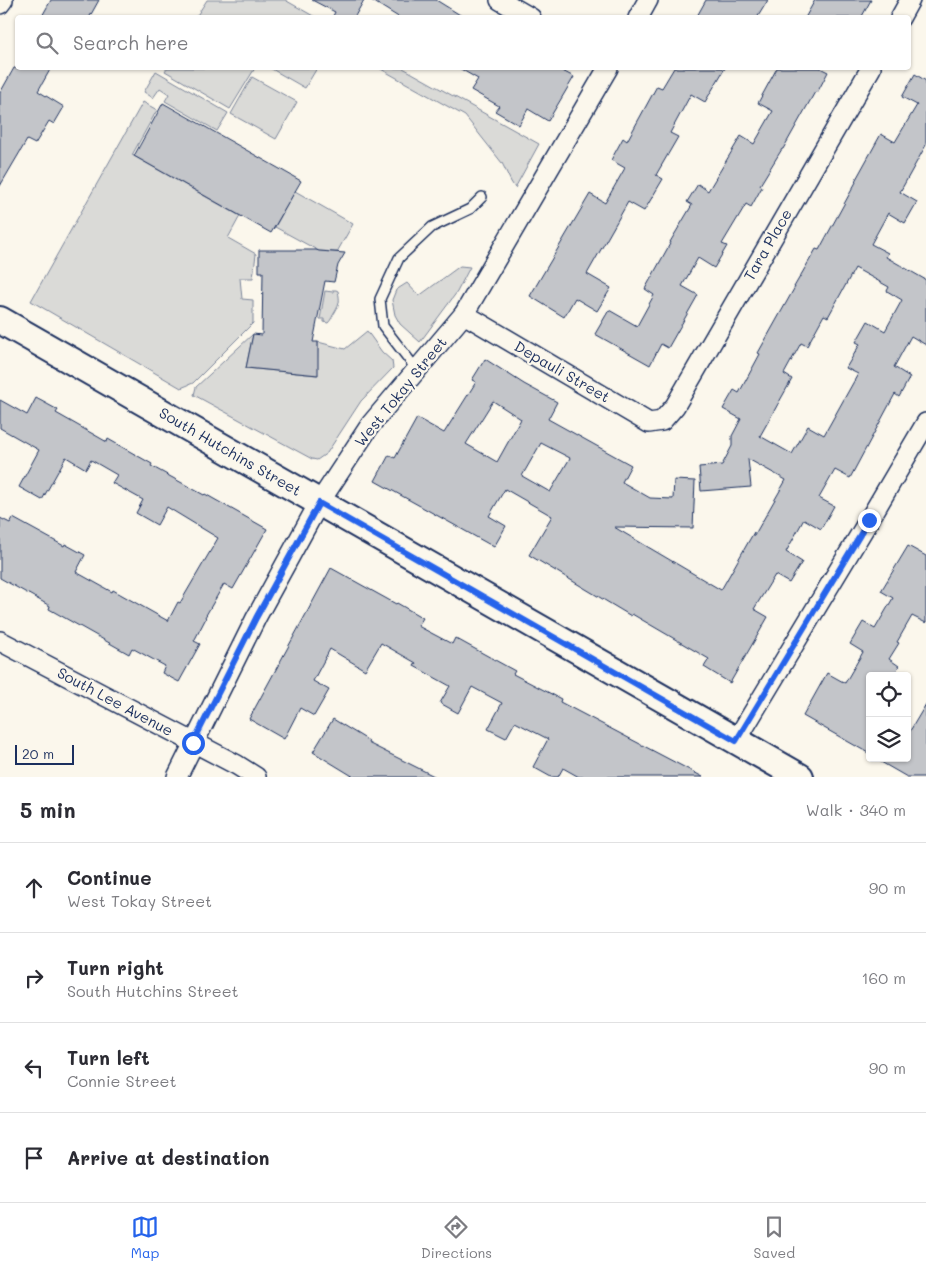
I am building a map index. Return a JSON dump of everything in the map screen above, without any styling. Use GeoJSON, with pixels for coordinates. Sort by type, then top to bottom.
{"type":"FeatureCollection","features":[{"type":"Feature","properties":{"kind":"main road","name":"South Hutchins Street"},"geometry":{"type":"LineString","coordinates":[[0,320],[800,777]]}},
{"type":"Feature","properties":{"kind":"street"},"geometry":{"type":"LineString","coordinates":[[0,4],[2,0]]}},
{"type":"Feature","properties":{"kind":"street"},"geometry":{"type":"LineString","coordinates":[[500,0],[526,15]]}},
{"type":"Feature","properties":{"kind":"street"},"geometry":{"type":"LineString","coordinates":[[640,15],[648,0]]}},
{"type":"Feature","properties":{"kind":"street"},"geometry":{"type":"LineString","coordinates":[[902,15],[910,0]]}},
{"type":"Feature","properties":{"kind":"street","name":"West Tokay Street"},"geometry":{"type":"LineString","coordinates":[[177,777],[256,618],[319,503],[371,424],[464,314],[607,70]]}},
{"type":"Feature","properties":{"kind":"street","name":"Tara Place"},"geometry":{"type":"LineString","coordinates":[[662,421],[675,406],[870,70]]}},
{"type":"Feature","properties":{"kind":"street","name":"Depauli Street"},"geometry":{"type":"LineString","coordinates":[[464,314],[649,423],[662,421]]}},
{"type":"Feature","properties":{"kind":"street"},"geometry":{"type":"LineString","coordinates":[[736,741],[926,423]]}},
{"type":"Feature","properties":{"kind":"street","name":"South Lee Avenue"},"geometry":{"type":"LineString","coordinates":[[0,641],[256,777]]}},
{"type":"Feature","properties":{"kind":"lane"},"geometry":{"type":"LineString","coordinates":[[417,370],[383,326],[380,299],[399,258],[432,227],[470,209],[482,197]]}},
{"type":"Feature","properties":{"kind":"shaded area"},"geometry":{"type":"Polygon","coordinates":[[[207,0],[285,0],[311,15],[197,15],[207,0]]]}},
{"type":"Feature","properties":{"kind":"shaded area"},"geometry":{"type":"Polygon","coordinates":[[[166,70],[254,70],[230,109],[166,70]]]}},
{"type":"Feature","properties":{"kind":"shaded area"},"geometry":{"type":"Polygon","coordinates":[[[274,70],[316,70],[305,88],[274,70]]]}},
{"type":"Feature","properties":{"kind":"shaded area"},"geometry":{"type":"Polygon","coordinates":[[[383,70],[407,70],[539,144],[515,188],[502,163],[465,116],[383,70]]]}},
{"type":"Feature","properties":{"kind":"shaded area"},"geometry":{"type":"Polygon","coordinates":[[[156,71],[228,113],[217,131],[165,101],[169,94],[160,88],[153,98],[144,92],[156,71]]]}},
{"type":"Feature","properties":{"kind":"shaded area"},"geometry":{"type":"Polygon","coordinates":[[[252,77],[297,102],[276,139],[231,114],[252,77]]]}},
{"type":"Feature","properties":{"kind":"shaded area"},"geometry":{"type":"Polygon","coordinates":[[[143,102],[157,110],[132,155],[240,216],[228,238],[256,254],[253,278],[240,278],[242,299],[253,300],[253,323],[193,383],[181,388],[31,301],[143,102]]]}},
{"type":"Feature","properties":{"kind":"shaded area"},"geometry":{"type":"Polygon","coordinates":[[[295,191],[353,224],[337,252],[319,251],[275,227],[295,191]]]}},
{"type":"Feature","properties":{"kind":"shaded area"},"geometry":{"type":"Polygon","coordinates":[[[460,266],[470,267],[457,292],[420,342],[400,324],[395,315],[392,300],[396,290],[407,283],[419,296],[460,266]]]}},
{"type":"Feature","properties":{"kind":"shaded area"},"geometry":{"type":"Polygon","coordinates":[[[333,290],[338,291],[339,302],[328,323],[324,322],[324,319],[320,319],[325,291],[333,292],[333,290]]]}},
{"type":"Feature","properties":{"kind":"shaded area"},"geometry":{"type":"Polygon","coordinates":[[[367,331],[382,352],[392,361],[393,368],[361,401],[327,453],[317,460],[194,395],[196,387],[253,334],[246,368],[317,375],[318,342],[345,349],[367,331]]]}},
{"type":"Feature","properties":{"kind":"building"},"geometry":{"type":"Polygon","coordinates":[[[51,0],[99,0],[91,15],[43,15],[51,0]]]}},
{"type":"Feature","properties":{"kind":"building"},"geometry":{"type":"Polygon","coordinates":[[[312,0],[364,0],[356,15],[334,15],[335,12],[312,0]]]}},
{"type":"Feature","properties":{"kind":"building"},"geometry":{"type":"Polygon","coordinates":[[[371,0],[436,0],[460,15],[395,15],[371,0]]]}},
{"type":"Feature","properties":{"kind":"building"},"geometry":{"type":"Polygon","coordinates":[[[706,0],[768,0],[759,15],[698,15],[706,0]]]}},
{"type":"Feature","properties":{"kind":"building"},"geometry":{"type":"Polygon","coordinates":[[[815,0],[871,0],[863,15],[807,15],[815,0]]]}},
{"type":"Feature","properties":{"kind":"building"},"geometry":{"type":"Polygon","coordinates":[[[14,68],[15,70],[50,70],[38,91],[64,107],[54,124],[49,121],[35,144],[27,140],[0,186],[0,93],[14,68]]]}},
{"type":"Feature","properties":{"kind":"building"},"geometry":{"type":"Polygon","coordinates":[[[462,70],[561,70],[574,77],[548,121],[528,109],[519,125],[495,111],[499,106],[471,90],[478,79],[462,70]]]}},
{"type":"Feature","properties":{"kind":"building"},"geometry":{"type":"Polygon","coordinates":[[[673,70],[724,70],[705,102],[691,94],[670,133],[678,137],[656,175],[663,179],[644,211],[628,202],[587,274],[611,288],[597,311],[575,298],[564,317],[530,296],[590,194],[605,203],[625,168],[611,160],[623,138],[627,141],[657,86],[662,88],[673,70]]]}},
{"type":"Feature","properties":{"kind":"building"},"geometry":{"type":"Polygon","coordinates":[[[776,70],[824,70],[828,72],[760,185],[762,187],[751,207],[746,204],[722,244],[727,246],[714,268],[698,258],[682,286],[698,295],[668,348],[661,344],[650,365],[595,334],[609,310],[637,326],[654,295],[645,289],[692,205],[687,202],[698,184],[708,191],[741,136],[754,144],[773,111],[758,103],[776,70]]]}},
{"type":"Feature","properties":{"kind":"building"},"geometry":{"type":"Polygon","coordinates":[[[915,74],[926,81],[926,145],[900,192],[917,202],[905,223],[888,213],[871,244],[888,253],[886,257],[926,280],[926,345],[911,336],[894,367],[910,377],[899,397],[895,394],[850,478],[835,470],[819,498],[834,506],[821,529],[804,519],[786,552],[802,562],[789,583],[775,575],[754,609],[768,617],[730,683],[704,667],[709,659],[632,614],[631,616],[529,555],[552,516],[505,489],[489,516],[506,526],[494,547],[375,481],[389,455],[395,458],[417,418],[444,433],[476,382],[472,380],[485,359],[557,402],[548,419],[631,465],[622,482],[650,498],[673,499],[674,480],[695,481],[693,528],[614,527],[721,590],[786,480],[748,459],[751,487],[701,491],[699,467],[722,465],[732,446],[732,436],[741,419],[723,409],[734,390],[739,393],[760,354],[758,353],[794,287],[816,249],[819,250],[881,134],[895,142],[917,105],[902,97],[915,74]],[[855,268],[828,317],[824,315],[807,346],[801,343],[784,374],[792,379],[760,436],[792,454],[808,426],[824,435],[858,374],[846,368],[860,344],[856,342],[868,321],[885,331],[902,300],[887,291],[889,287],[855,268]],[[493,401],[466,444],[497,462],[521,419],[493,401]],[[541,443],[522,476],[550,492],[570,458],[541,443]]]}},
{"type":"Feature","properties":{"kind":"building"},"geometry":{"type":"Polygon","coordinates":[[[163,103],[301,181],[271,233],[134,156],[163,103]]]}},
{"type":"Feature","properties":{"kind":"building"},"geometry":{"type":"Polygon","coordinates":[[[259,250],[316,250],[345,253],[338,265],[334,282],[325,281],[313,342],[318,342],[318,375],[246,368],[253,334],[262,335],[263,272],[259,272],[259,250]]]}},
{"type":"Feature","properties":{"kind":"building"},"geometry":{"type":"Polygon","coordinates":[[[36,398],[58,410],[56,413],[107,442],[108,439],[152,464],[151,466],[267,529],[233,589],[224,584],[205,617],[194,641],[200,644],[179,682],[162,673],[165,666],[132,648],[129,654],[49,609],[50,606],[0,578],[0,518],[10,523],[13,518],[64,546],[65,544],[85,555],[76,572],[112,592],[113,590],[168,621],[218,538],[167,507],[157,525],[136,513],[143,500],[112,483],[117,475],[91,460],[86,469],[66,457],[42,500],[19,487],[39,450],[0,428],[0,400],[27,415],[36,398]]]}},
{"type":"Feature","properties":{"kind":"building"},"geometry":{"type":"Polygon","coordinates":[[[908,546],[926,556],[926,623],[912,616],[889,659],[899,666],[895,672],[866,672],[866,752],[803,716],[827,673],[845,683],[863,652],[850,644],[863,622],[875,629],[893,598],[881,591],[908,546]]]}},
{"type":"Feature","properties":{"kind":"building"},"geometry":{"type":"Polygon","coordinates":[[[331,568],[423,618],[418,626],[452,644],[455,638],[515,671],[513,674],[561,699],[560,702],[703,777],[579,777],[563,768],[558,777],[551,777],[533,767],[548,739],[515,722],[506,738],[488,729],[502,703],[472,687],[458,713],[440,703],[450,686],[414,666],[416,663],[381,643],[365,670],[330,649],[313,681],[329,690],[314,716],[300,708],[284,739],[249,719],[331,568]]]}},
{"type":"Feature","properties":{"kind":"building"},"geometry":{"type":"Polygon","coordinates":[[[926,704],[926,777],[907,777],[881,762],[911,762],[911,729],[926,704]]]}},
{"type":"Feature","properties":{"kind":"building"},"geometry":{"type":"Polygon","coordinates":[[[333,719],[369,741],[368,743],[436,777],[354,777],[313,752],[333,719]]]}},
{"type":"Feature","properties":{"kind":"route"},"geometry":{"type":"LineString","coordinates":[[193,743],[256,618],[319,503],[736,741],[869,520]]}}]}
